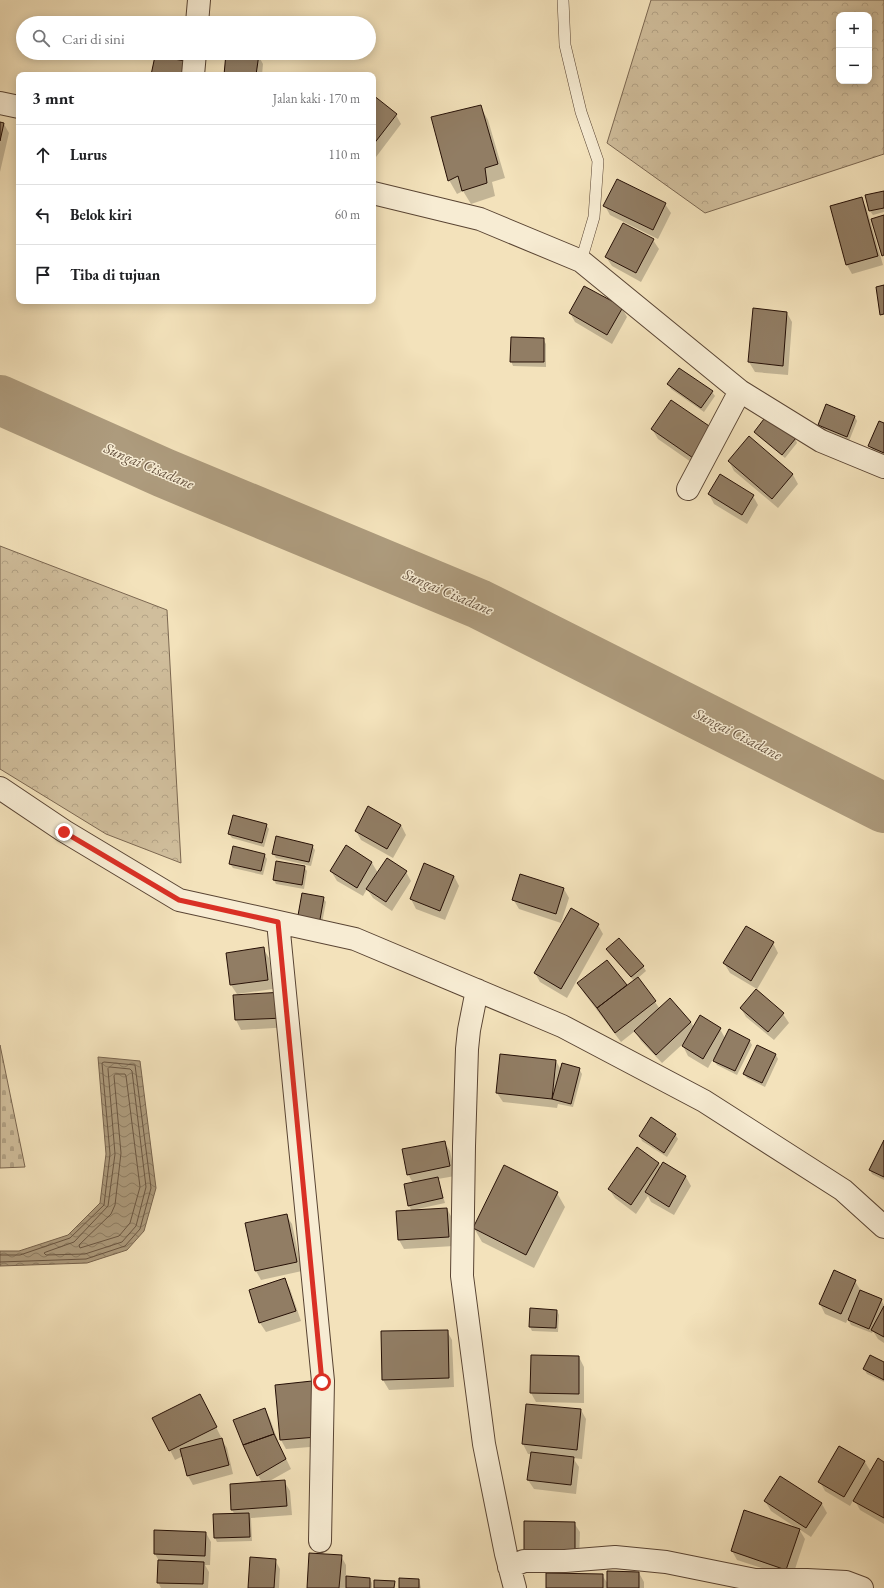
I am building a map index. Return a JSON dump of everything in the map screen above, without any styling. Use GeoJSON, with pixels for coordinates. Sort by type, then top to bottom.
{"type":"FeatureCollection","features":[{"type":"Feature","properties":{"kind":"street"},"geometry":{"type":"LineString","coordinates":[[198,16],[199,0]]}},
{"type":"Feature","properties":{"kind":"street"},"geometry":{"type":"LineString","coordinates":[[193,72],[194,60]]}},
{"type":"Feature","properties":{"kind":"street"},"geometry":{"type":"LineString","coordinates":[[0,103],[16,106]]}},
{"type":"Feature","properties":{"kind":"street"},"geometry":{"type":"LineString","coordinates":[[376,194],[480,219],[581,261],[740,391],[821,441],[884,467]]}},
{"type":"Feature","properties":{"kind":"street"},"geometry":{"type":"LineString","coordinates":[[688,489],[740,391]]}},
{"type":"Feature","properties":{"kind":"street"},"geometry":{"type":"LineString","coordinates":[[0,788],[64,832],[179,900],[355,939],[562,1026],[704,1101],[843,1190],[884,1227]]}},
{"type":"Feature","properties":{"kind":"street"},"geometry":{"type":"LineString","coordinates":[[278,922],[322,1382],[320,1541]]}},
{"type":"Feature","properties":{"kind":"street"},"geometry":{"type":"LineString","coordinates":[[478,990],[469,1030],[467,1049],[462,1276],[484,1444],[509,1567],[515,1588]]}},
{"type":"Feature","properties":{"kind":"street"},"geometry":{"type":"LineString","coordinates":[[509,1567],[524,1561],[565,1561],[615,1557],[666,1562],[755,1580],[846,1582],[862,1588]]}},
{"type":"Feature","properties":{"kind":"lane"},"geometry":{"type":"LineString","coordinates":[[563,0],[565,45],[581,112],[598,161],[594,217],[581,261]]}},
{"type":"Feature","properties":{"kind":"green space"},"geometry":{"type":"Polygon","coordinates":[[[651,0],[884,0],[884,154],[705,213],[607,143],[651,0]]]}},
{"type":"Feature","properties":{"kind":"green space"},"geometry":{"type":"Polygon","coordinates":[[[0,546],[167,610],[181,863],[106,834],[0,769],[0,546]]]}},
{"type":"Feature","properties":{"kind":"green space"},"geometry":{"type":"Polygon","coordinates":[[[0,1045],[25,1167],[0,1168],[0,1045]]]}},
{"type":"Feature","properties":{"kind":"water"},"geometry":{"type":"Polygon","coordinates":[[[98,1057],[140,1061],[156,1188],[144,1231],[127,1250],[87,1263],[0,1266],[0,1251],[19,1251],[68,1235],[100,1203],[106,1154],[98,1057]]]}},
{"type":"Feature","properties":{"kind":"building"},"geometry":{"type":"Polygon","coordinates":[[[154,60],[186,61],[184,72],[152,72],[154,60]]]}},
{"type":"Feature","properties":{"kind":"building"},"geometry":{"type":"Polygon","coordinates":[[[225,60],[258,60],[256,72],[224,72],[225,60]]]}},
{"type":"Feature","properties":{"kind":"building"},"geometry":{"type":"Polygon","coordinates":[[[376,97],[397,114],[376,141],[376,97]]]}},
{"type":"Feature","properties":{"kind":"building"},"geometry":{"type":"Polygon","coordinates":[[[481,105],[498,164],[485,168],[487,183],[462,191],[458,176],[448,181],[431,117],[481,105]]]}},
{"type":"Feature","properties":{"kind":"building"},"geometry":{"type":"Polygon","coordinates":[[[0,122],[4,123],[0,141],[0,122]]]}},
{"type":"Feature","properties":{"kind":"building"},"geometry":{"type":"Polygon","coordinates":[[[617,179],[666,203],[653,230],[603,206],[617,179]]]}},
{"type":"Feature","properties":{"kind":"building"},"geometry":{"type":"Polygon","coordinates":[[[884,191],[884,208],[869,211],[865,195],[884,191]]]}},
{"type":"Feature","properties":{"kind":"building"},"geometry":{"type":"Polygon","coordinates":[[[862,197],[878,256],[846,265],[830,206],[862,197]]]}},
{"type":"Feature","properties":{"kind":"building"},"geometry":{"type":"Polygon","coordinates":[[[884,215],[884,255],[882,256],[871,219],[884,215]]]}},
{"type":"Feature","properties":{"kind":"building"},"geometry":{"type":"Polygon","coordinates":[[[623,223],[654,239],[636,273],[605,257],[623,223]]]}},
{"type":"Feature","properties":{"kind":"building"},"geometry":{"type":"Polygon","coordinates":[[[884,285],[884,314],[880,315],[876,287],[884,285]]]}},
{"type":"Feature","properties":{"kind":"building"},"geometry":{"type":"Polygon","coordinates":[[[584,286],[623,307],[607,335],[569,313],[584,286]]]}},
{"type":"Feature","properties":{"kind":"building"},"geometry":{"type":"Polygon","coordinates":[[[753,308],[787,312],[783,366],[748,362],[753,308]]]}},
{"type":"Feature","properties":{"kind":"building"},"geometry":{"type":"Polygon","coordinates":[[[511,337],[544,338],[544,362],[510,362],[511,337]]]}},
{"type":"Feature","properties":{"kind":"building"},"geometry":{"type":"Polygon","coordinates":[[[679,368],[713,391],[701,408],[667,384],[679,368]]]}},
{"type":"Feature","properties":{"kind":"building"},"geometry":{"type":"Polygon","coordinates":[[[671,400],[715,430],[696,460],[651,429],[671,400]]]}},
{"type":"Feature","properties":{"kind":"building"},"geometry":{"type":"Polygon","coordinates":[[[826,404],[855,416],[847,437],[818,425],[826,404]]]}},
{"type":"Feature","properties":{"kind":"building"},"geometry":{"type":"Polygon","coordinates":[[[767,415],[796,438],[782,455],[754,432],[767,415]]]}},
{"type":"Feature","properties":{"kind":"building"},"geometry":{"type":"Polygon","coordinates":[[[879,421],[884,423],[884,453],[868,446],[879,421]]]}},
{"type":"Feature","properties":{"kind":"building"},"geometry":{"type":"Polygon","coordinates":[[[749,436],[793,474],[772,499],[728,461],[749,436]]]}},
{"type":"Feature","properties":{"kind":"building"},"geometry":{"type":"Polygon","coordinates":[[[720,474],[754,495],[742,515],[708,494],[720,474]]]}},
{"type":"Feature","properties":{"kind":"building"},"geometry":{"type":"Polygon","coordinates":[[[368,806],[401,825],[387,849],[355,831],[368,806]]]}},
{"type":"Feature","properties":{"kind":"building"},"geometry":{"type":"Polygon","coordinates":[[[233,815],[267,824],[262,843],[228,834],[233,815]]]}},
{"type":"Feature","properties":{"kind":"building"},"geometry":{"type":"Polygon","coordinates":[[[276,836],[313,845],[309,862],[272,854],[276,836]]]}},
{"type":"Feature","properties":{"kind":"building"},"geometry":{"type":"Polygon","coordinates":[[[346,845],[372,862],[357,888],[330,871],[346,845]]]}},
{"type":"Feature","properties":{"kind":"building"},"geometry":{"type":"Polygon","coordinates":[[[233,846],[265,854],[261,871],[229,864],[233,846]]]}},
{"type":"Feature","properties":{"kind":"building"},"geometry":{"type":"Polygon","coordinates":[[[387,858],[407,871],[386,902],[366,889],[387,858]]]}},
{"type":"Feature","properties":{"kind":"building"},"geometry":{"type":"Polygon","coordinates":[[[276,861],[305,866],[302,885],[273,880],[276,861]]]}},
{"type":"Feature","properties":{"kind":"building"},"geometry":{"type":"Polygon","coordinates":[[[424,863],[454,876],[440,911],[410,899],[424,863]]]}},
{"type":"Feature","properties":{"kind":"building"},"geometry":{"type":"Polygon","coordinates":[[[520,874],[564,888],[556,914],[512,900],[520,874]]]}},
{"type":"Feature","properties":{"kind":"building"},"geometry":{"type":"Polygon","coordinates":[[[302,893],[324,897],[319,925],[297,921],[302,893]]]}},
{"type":"Feature","properties":{"kind":"building"},"geometry":{"type":"Polygon","coordinates":[[[571,908],[599,924],[561,989],[534,973],[571,908]]]}},
{"type":"Feature","properties":{"kind":"building"},"geometry":{"type":"Polygon","coordinates":[[[746,926],[774,942],[751,981],[723,963],[746,926]]]}},
{"type":"Feature","properties":{"kind":"building"},"geometry":{"type":"Polygon","coordinates":[[[619,938],[644,966],[631,977],[606,949],[619,938]]]}},
{"type":"Feature","properties":{"kind":"building"},"geometry":{"type":"Polygon","coordinates":[[[264,947],[268,980],[230,985],[226,953],[264,947]]]}},
{"type":"Feature","properties":{"kind":"building"},"geometry":{"type":"Polygon","coordinates":[[[607,960],[627,985],[597,1008],[577,983],[607,960]]]}},
{"type":"Feature","properties":{"kind":"building"},"geometry":{"type":"Polygon","coordinates":[[[638,977],[656,1001],[615,1033],[597,1008],[638,977]]]}},
{"type":"Feature","properties":{"kind":"building"},"geometry":{"type":"Polygon","coordinates":[[[756,989],[784,1013],[768,1032],[740,1008],[756,989]]]}},
{"type":"Feature","properties":{"kind":"building"},"geometry":{"type":"Polygon","coordinates":[[[284,992],[285,1018],[235,1020],[233,995],[284,992]]]}},
{"type":"Feature","properties":{"kind":"building"},"geometry":{"type":"Polygon","coordinates":[[[670,998],[691,1022],[656,1055],[634,1031],[670,998]]]}},
{"type":"Feature","properties":{"kind":"building"},"geometry":{"type":"Polygon","coordinates":[[[700,1015],[721,1028],[703,1059],[682,1046],[700,1015]]]}},
{"type":"Feature","properties":{"kind":"building"},"geometry":{"type":"Polygon","coordinates":[[[729,1029],[750,1040],[735,1071],[713,1061],[729,1029]]]}},
{"type":"Feature","properties":{"kind":"building"},"geometry":{"type":"Polygon","coordinates":[[[757,1045],[776,1054],[762,1083],[743,1074],[757,1045]]]}},
{"type":"Feature","properties":{"kind":"building"},"geometry":{"type":"Polygon","coordinates":[[[500,1054],[556,1060],[552,1099],[496,1093],[500,1054]]]}},
{"type":"Feature","properties":{"kind":"building"},"geometry":{"type":"Polygon","coordinates":[[[562,1063],[580,1068],[571,1104],[552,1099],[562,1063]]]}},
{"type":"Feature","properties":{"kind":"building"},"geometry":{"type":"Polygon","coordinates":[[[651,1117],[676,1134],[664,1153],[639,1136],[651,1117]]]}},
{"type":"Feature","properties":{"kind":"building"},"geometry":{"type":"Polygon","coordinates":[[[884,1140],[884,1177],[869,1170],[884,1140]]]}},
{"type":"Feature","properties":{"kind":"building"},"geometry":{"type":"Polygon","coordinates":[[[445,1141],[450,1166],[407,1175],[402,1149],[445,1141]]]}},
{"type":"Feature","properties":{"kind":"building"},"geometry":{"type":"Polygon","coordinates":[[[637,1147],[659,1163],[631,1205],[608,1189],[637,1147]]]}},
{"type":"Feature","properties":{"kind":"building"},"geometry":{"type":"Polygon","coordinates":[[[663,1162],[686,1176],[669,1207],[645,1192],[663,1162]]]}},
{"type":"Feature","properties":{"kind":"building"},"geometry":{"type":"Polygon","coordinates":[[[504,1165],[558,1192],[526,1255],[473,1228],[504,1165]]]}},
{"type":"Feature","properties":{"kind":"building"},"geometry":{"type":"Polygon","coordinates":[[[438,1177],[443,1198],[408,1206],[404,1184],[438,1177]]]}},
{"type":"Feature","properties":{"kind":"building"},"geometry":{"type":"Polygon","coordinates":[[[447,1208],[449,1237],[398,1240],[396,1211],[447,1208]]]}},
{"type":"Feature","properties":{"kind":"building"},"geometry":{"type":"Polygon","coordinates":[[[287,1214],[297,1262],[255,1271],[245,1223],[287,1214]]]}},
{"type":"Feature","properties":{"kind":"building"},"geometry":{"type":"Polygon","coordinates":[[[834,1270],[856,1280],[841,1314],[819,1304],[834,1270]]]}},
{"type":"Feature","properties":{"kind":"building"},"geometry":{"type":"Polygon","coordinates":[[[285,1278],[296,1311],[259,1323],[249,1290],[285,1278]]]}},
{"type":"Feature","properties":{"kind":"building"},"geometry":{"type":"Polygon","coordinates":[[[860,1290],[882,1299],[869,1329],[848,1320],[860,1290]]]}},
{"type":"Feature","properties":{"kind":"building"},"geometry":{"type":"Polygon","coordinates":[[[884,1306],[884,1337],[871,1330],[884,1306]]]}},
{"type":"Feature","properties":{"kind":"building"},"geometry":{"type":"Polygon","coordinates":[[[530,1308],[557,1310],[556,1328],[529,1327],[530,1308]]]}},
{"type":"Feature","properties":{"kind":"building"},"geometry":{"type":"Polygon","coordinates":[[[448,1330],[449,1378],[382,1380],[381,1331],[448,1330]]]}},
{"type":"Feature","properties":{"kind":"building"},"geometry":{"type":"Polygon","coordinates":[[[531,1355],[579,1356],[579,1394],[530,1393],[531,1355]]]}},
{"type":"Feature","properties":{"kind":"building"},"geometry":{"type":"Polygon","coordinates":[[[870,1355],[884,1362],[884,1380],[863,1369],[870,1355]]]}},
{"type":"Feature","properties":{"kind":"building"},"geometry":{"type":"Polygon","coordinates":[[[312,1381],[317,1437],[280,1440],[275,1385],[312,1381]]]}},
{"type":"Feature","properties":{"kind":"building"},"geometry":{"type":"Polygon","coordinates":[[[200,1394],[217,1427],[169,1451],[152,1418],[200,1394]]]}},
{"type":"Feature","properties":{"kind":"building"},"geometry":{"type":"Polygon","coordinates":[[[526,1404],[581,1409],[577,1450],[522,1444],[526,1404]]]}},
{"type":"Feature","properties":{"kind":"building"},"geometry":{"type":"Polygon","coordinates":[[[265,1408],[274,1434],[243,1445],[233,1420],[265,1408]]]}},
{"type":"Feature","properties":{"kind":"building"},"geometry":{"type":"Polygon","coordinates":[[[274,1434],[286,1459],[257,1476],[243,1445],[274,1434]]]}},
{"type":"Feature","properties":{"kind":"building"},"geometry":{"type":"Polygon","coordinates":[[[222,1438],[229,1465],[187,1476],[180,1449],[222,1438]]]}},
{"type":"Feature","properties":{"kind":"building"},"geometry":{"type":"Polygon","coordinates":[[[839,1446],[865,1461],[844,1497],[818,1482],[839,1446]]]}},
{"type":"Feature","properties":{"kind":"building"},"geometry":{"type":"Polygon","coordinates":[[[531,1452],[574,1457],[571,1485],[527,1480],[531,1452]]]}},
{"type":"Feature","properties":{"kind":"building"},"geometry":{"type":"Polygon","coordinates":[[[878,1458],[884,1462],[884,1518],[853,1501],[878,1458]]]}},
{"type":"Feature","properties":{"kind":"building"},"geometry":{"type":"Polygon","coordinates":[[[780,1476],[822,1503],[806,1528],[764,1501],[780,1476]]]}},
{"type":"Feature","properties":{"kind":"building"},"geometry":{"type":"Polygon","coordinates":[[[285,1480],[287,1506],[231,1510],[230,1484],[285,1480]]]}},
{"type":"Feature","properties":{"kind":"building"},"geometry":{"type":"Polygon","coordinates":[[[744,1510],[800,1529],[786,1570],[731,1551],[744,1510]]]}},
{"type":"Feature","properties":{"kind":"building"},"geometry":{"type":"Polygon","coordinates":[[[249,1513],[250,1537],[214,1538],[213,1514],[249,1513]]]}},
{"type":"Feature","properties":{"kind":"building"},"geometry":{"type":"Polygon","coordinates":[[[524,1521],[575,1522],[575,1552],[524,1552],[524,1521]]]}},
{"type":"Feature","properties":{"kind":"building"},"geometry":{"type":"Polygon","coordinates":[[[154,1530],[206,1532],[205,1556],[154,1554],[154,1530]]]}},
{"type":"Feature","properties":{"kind":"building"},"geometry":{"type":"Polygon","coordinates":[[[309,1553],[342,1555],[339,1588],[307,1588],[309,1553]]]}},
{"type":"Feature","properties":{"kind":"building"},"geometry":{"type":"Polygon","coordinates":[[[250,1557],[276,1559],[274,1588],[248,1588],[250,1557]]]}},
{"type":"Feature","properties":{"kind":"building"},"geometry":{"type":"Polygon","coordinates":[[[158,1560],[204,1562],[203,1584],[157,1583],[158,1560]]]}},
{"type":"Feature","properties":{"kind":"building"},"geometry":{"type":"Polygon","coordinates":[[[607,1571],[639,1572],[639,1588],[607,1588],[607,1571]]]}},
{"type":"Feature","properties":{"kind":"building"},"geometry":{"type":"Polygon","coordinates":[[[546,1573],[603,1574],[603,1588],[546,1588],[546,1573]]]}},
{"type":"Feature","properties":{"kind":"building"},"geometry":{"type":"Polygon","coordinates":[[[346,1576],[370,1578],[370,1588],[346,1588],[346,1576]]]}},
{"type":"Feature","properties":{"kind":"building"},"geometry":{"type":"Polygon","coordinates":[[[399,1578],[419,1579],[419,1588],[399,1588],[399,1578]]]}},
{"type":"Feature","properties":{"kind":"building"},"geometry":{"type":"Polygon","coordinates":[[[374,1580],[395,1581],[394,1588],[374,1588],[374,1580]]]}},
{"type":"Feature","properties":{"kind":"waterway","name":"Sungai Cisadane"},"geometry":{"type":"LineString","coordinates":[[0,400],[164,473],[479,604],[884,808]]}},
{"type":"Feature","properties":{"kind":"route"},"geometry":{"type":"LineString","coordinates":[[64,832],[179,900],[278,922],[322,1382]]}}]}
